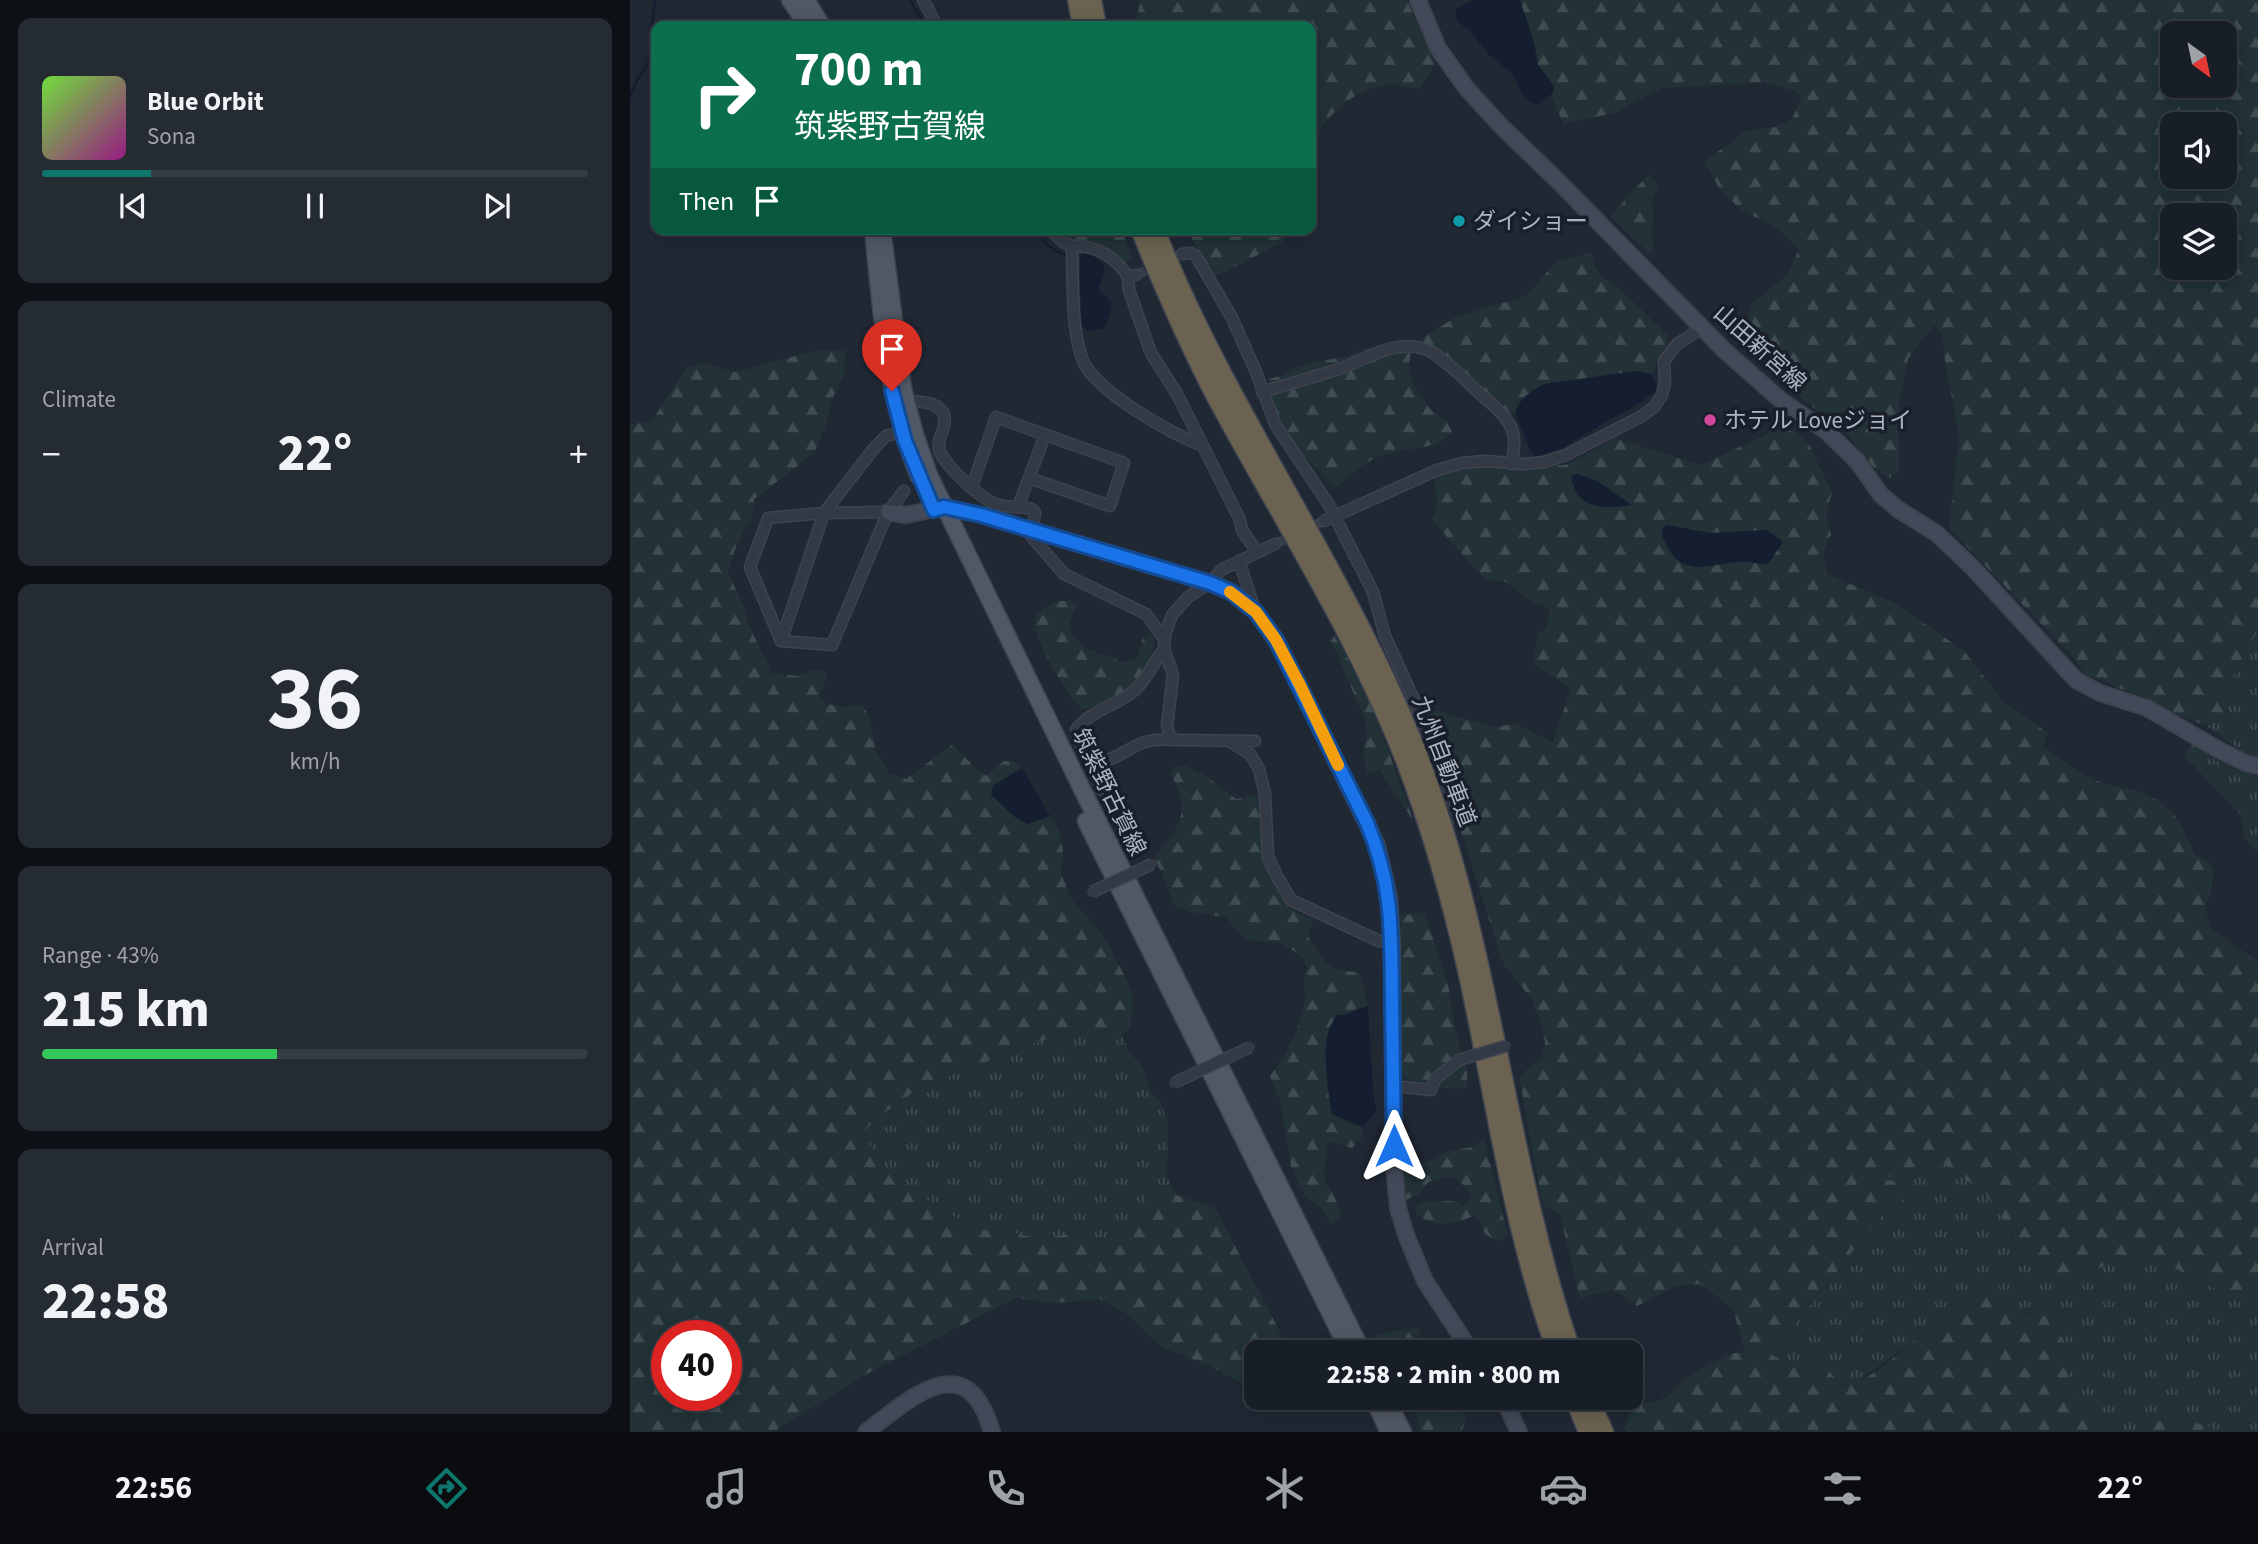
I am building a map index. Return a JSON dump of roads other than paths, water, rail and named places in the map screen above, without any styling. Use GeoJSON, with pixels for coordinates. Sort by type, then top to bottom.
{"type":"FeatureCollection","features":[{"type":"Feature","properties":{"kind":"highway"},"geometry":{"type":"LineString","coordinates":[[1077,0],[1081,21]]}},
{"type":"Feature","properties":{"kind":"highway"},"geometry":{"type":"LineString","coordinates":[[1092,0],[1096,21]]}},
{"type":"Feature","properties":{"kind":"highway","name":"九州自動車道"},"geometry":{"type":"LineString","coordinates":[[1142,235],[1191,346],[1346,632],[1405,761],[1451,901],[1508,1174],[1536,1287],[1553,1340]]}},
{"type":"Feature","properties":{"kind":"highway","name":"九州自動車道"},"geometry":{"type":"LineString","coordinates":[[1158,235],[1199,330],[1230,390],[1350,606],[1402,716],[1423,768],[1467,905],[1525,1181],[1549,1280],[1568,1340]]}},
{"type":"Feature","properties":{"kind":"highway"},"geometry":{"type":"LineString","coordinates":[[1579,1410],[1588,1432]]}},
{"type":"Feature","properties":{"kind":"highway"},"geometry":{"type":"LineString","coordinates":[[1594,1410],[1604,1432]]}},
{"type":"Feature","properties":{"kind":"main road"},"geometry":{"type":"LineString","coordinates":[[790,0],[804,21]]}},
{"type":"Feature","properties":{"kind":"main road"},"geometry":{"type":"LineString","coordinates":[[806,0],[819,21]]}},
{"type":"Feature","properties":{"kind":"main road","name":"筑紫野古賀線"},"geometry":{"type":"LineString","coordinates":[[874,235],[892,391],[902,432],[915,467],[939,509],[1356,1340]]}},
{"type":"Feature","properties":{"kind":"main road","name":"筑紫野古賀線"},"geometry":{"type":"LineString","coordinates":[[884,235],[906,401],[939,509],[1344,1340]]}},
{"type":"Feature","properties":{"kind":"main road"},"geometry":{"type":"LineString","coordinates":[[1379,1410],[1389,1432]]}},
{"type":"Feature","properties":{"kind":"main road"},"geometry":{"type":"LineString","coordinates":[[1392,1410],[1403,1432]]}},
{"type":"Feature","properties":{"kind":"street"},"geometry":{"type":"LineString","coordinates":[[923,0],[934,21]]}},
{"type":"Feature","properties":{"kind":"street","name":"山田新宮線"},"geometry":{"type":"LineString","coordinates":[[1418,0],[1438,48],[1468,89],[1501,126],[1567,189],[1701,329],[1783,402],[1826,431],[1857,461],[1881,495],[1899,510],[1936,533],[1972,567],[2076,680],[2100,693],[2147,708],[2219,750],[2258,766]]}},
{"type":"Feature","properties":{"kind":"street"},"geometry":{"type":"LineString","coordinates":[[1055,235],[1072,246],[1084,246],[1103,253],[1132,276],[1129,290],[1145,340],[1177,394],[1240,520],[1242,530],[1257,552]]}},
{"type":"Feature","properties":{"kind":"street"},"geometry":{"type":"LineString","coordinates":[[1072,246],[1075,334],[1085,365],[1123,404],[1201,444]]}},
{"type":"Feature","properties":{"kind":"street"},"geometry":{"type":"LineString","coordinates":[[1182,254],[1191,253],[1196,256],[1232,318],[1275,424],[1329,505],[1329,519],[1373,592],[1385,636],[1415,702],[1454,817]]}},
{"type":"Feature","properties":{"kind":"street"},"geometry":{"type":"LineString","coordinates":[[1329,519],[1437,470],[1462,463],[1544,462],[1566,455],[1642,416],[1654,407],[1662,395],[1665,383],[1664,361],[1677,344],[1701,329]]}},
{"type":"Feature","properties":{"kind":"street"},"geometry":{"type":"LineString","coordinates":[[1262,392],[1341,368],[1382,350],[1408,345],[1428,350],[1505,415],[1515,440],[1511,464]]}},
{"type":"Feature","properties":{"kind":"street"},"geometry":{"type":"LineString","coordinates":[[906,401],[922,401],[938,406],[943,413],[944,423],[938,443],[940,452],[970,486],[996,504],[1032,509],[1035,513],[1031,536],[1064,574],[1146,614],[1164,645],[1173,675],[1167,726],[1169,734],[1175,740]]}},
{"type":"Feature","properties":{"kind":"street"},"geometry":{"type":"LineString","coordinates":[[970,486],[996,417],[1124,464],[1110,506],[1029,478]]}},
{"type":"Feature","properties":{"kind":"street"},"geometry":{"type":"LineString","coordinates":[[781,641],[824,513],[880,441],[886,436],[902,432]]}},
{"type":"Feature","properties":{"kind":"street"},"geometry":{"type":"LineString","coordinates":[[1018,506],[1045,435]]}},
{"type":"Feature","properties":{"kind":"street"},"geometry":{"type":"LineString","coordinates":[[781,641],[832,645],[888,513],[904,491]]}},
{"type":"Feature","properties":{"kind":"street"},"geometry":{"type":"LineString","coordinates":[[781,641],[750,567],[768,518],[824,513],[906,515],[939,509],[981,515],[1210,583],[1231,592],[1256,612],[1276,640],[1300,685],[1377,845],[1389,896],[1392,943],[1394,1167],[1398,1208],[1425,1280],[1464,1340]]}},
{"type":"Feature","properties":{"kind":"street"},"geometry":{"type":"LineString","coordinates":[[1255,741],[1161,739],[1143,742],[1100,762],[1088,756],[1076,730],[1088,717],[1134,691],[1147,677],[1164,645],[1172,615],[1188,597],[1210,583],[1222,570],[1275,544]]}},
{"type":"Feature","properties":{"kind":"street"},"geometry":{"type":"LineString","coordinates":[[1238,561],[1256,612]]}},
{"type":"Feature","properties":{"kind":"street"},"geometry":{"type":"LineString","coordinates":[[1228,741],[1250,754],[1259,769],[1265,794],[1268,857],[1291,900],[1379,941],[1392,943]]}},
{"type":"Feature","properties":{"kind":"street"},"geometry":{"type":"LineString","coordinates":[[1100,762],[1100,789]]}},
{"type":"Feature","properties":{"kind":"street"},"geometry":{"type":"LineString","coordinates":[[1092,892],[1152,864]]}},
{"type":"Feature","properties":{"kind":"street"},"geometry":{"type":"LineString","coordinates":[[1394,1086],[1431,1090],[1435,1079],[1459,1060],[1511,1045]]}},
{"type":"Feature","properties":{"kind":"street"},"geometry":{"type":"LineString","coordinates":[[1174,1083],[1250,1047]]}},
{"type":"Feature","properties":{"kind":"street"},"geometry":{"type":"LineString","coordinates":[[866,1432],[933,1385],[953,1384],[980,1401],[992,1432]]}},
{"type":"Feature","properties":{"kind":"street"},"geometry":{"type":"LineString","coordinates":[[1509,1410],[1519,1432]]}},
{"type":"Feature","properties":{"kind":"water"},"geometry":{"type":"Polygon","coordinates":[[[1473,0],[1520,0],[1534,42],[1538,65],[1554,86],[1553,93],[1540,104],[1531,103],[1524,97],[1511,72],[1489,55],[1470,31],[1457,21],[1456,9],[1473,0]]]}},
{"type":"Feature","properties":{"kind":"water"},"geometry":{"type":"Polygon","coordinates":[[[1088,252],[1102,262],[1105,273],[1099,286],[1100,291],[1111,301],[1112,307],[1104,329],[1089,331],[1081,327],[1080,261],[1082,254],[1088,252]]]}},
{"type":"Feature","properties":{"kind":"water"},"geometry":{"type":"Polygon","coordinates":[[[1636,371],[1652,374],[1657,387],[1655,392],[1561,449],[1536,457],[1530,451],[1515,412],[1531,392],[1544,384],[1636,371]]]}},
{"type":"Feature","properties":{"kind":"water"},"geometry":{"type":"Polygon","coordinates":[[[1578,474],[1597,481],[1632,505],[1602,507],[1585,501],[1574,487],[1571,476],[1578,474]]]}},
{"type":"Feature","properties":{"kind":"water"},"geometry":{"type":"Polygon","coordinates":[[[1667,525],[1710,533],[1767,530],[1783,542],[1768,564],[1736,562],[1694,567],[1676,559],[1669,549],[1662,531],[1667,525]]]}},
{"type":"Feature","properties":{"kind":"water"},"geometry":{"type":"Polygon","coordinates":[[[1022,768],[1050,816],[1027,824],[991,795],[993,786],[1022,768]]]}},
{"type":"Feature","properties":{"kind":"water"},"geometry":{"type":"Polygon","coordinates":[[[1368,1006],[1376,1111],[1362,1127],[1332,1114],[1327,1083],[1326,1049],[1330,1028],[1337,1015],[1368,1006]]]}},
{"type":"Feature","properties":{"kind":"waterway"},"geometry":{"type":"LineString","coordinates":[[653,21],[655,0]]}},
{"type":"Feature","properties":{"kind":"waterway"},"geometry":{"type":"LineString","coordinates":[[910,0],[922,21]]}},
{"type":"Feature","properties":{"kind":"waterway"},"geometry":{"type":"LineString","coordinates":[[630,97],[651,58]]}},
{"type":"Feature","properties":{"kind":"waterway"},"geometry":{"type":"LineString","coordinates":[[1041,235],[1049,247],[1068,256]]}},
{"type":"Feature","properties":{"kind":"tunnel"},"geometry":{"type":"LineString","coordinates":[[1136,275],[1182,254]]}},
{"type":"Feature","properties":{"kind":"tunnel"},"geometry":{"type":"LineString","coordinates":[[1275,544],[1324,521]]}},
{"type":"Feature","properties":{"kind":"place","name":"ダイショー"},"geometry":{"type":"Point","coordinates":[1459,221]}},
{"type":"Feature","properties":{"kind":"place","name":"ホテル Loveジョイ"},"geometry":{"type":"Point","coordinates":[1710,420]}}]}
